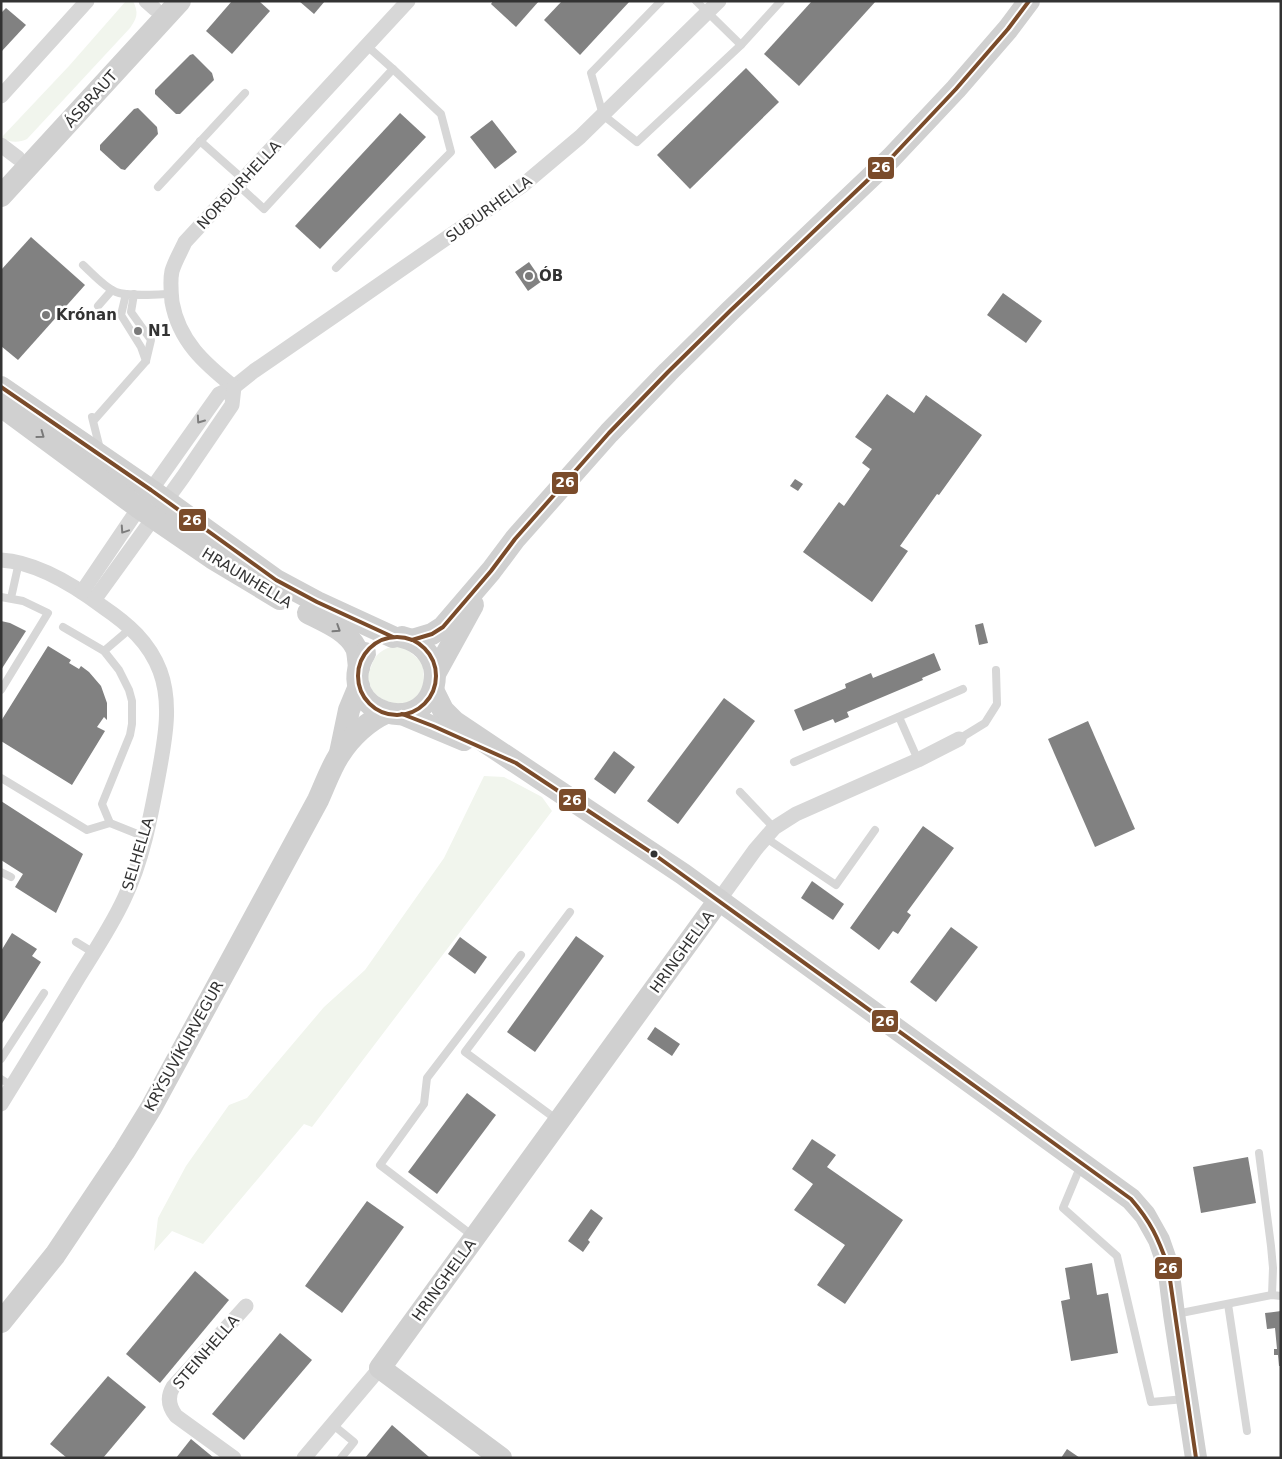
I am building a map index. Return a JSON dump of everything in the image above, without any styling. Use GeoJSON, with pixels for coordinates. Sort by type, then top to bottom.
{"type":"FeatureCollection","features":[{"type":"Feature","properties":{"kind":"street"},"geometry":{"type":"LineString","coordinates":[[1,96],[87,1]]}},
{"type":"Feature","properties":{"kind":"street","name":"ÁSBRAUT"},"geometry":{"type":"LineString","coordinates":[[1,196],[180,1]]}},
{"type":"Feature","properties":{"kind":"street","name":"NORÐURHELLA"},"geometry":{"type":"LineString","coordinates":[[234,387],[210,368],[188,344],[175,316],[171,294],[172,271],[185,242],[408,1]]}},
{"type":"Feature","properties":{"kind":"street","name":"SUÐURHELLA"},"geometry":{"type":"LineString","coordinates":[[234,387],[524,185],[603,115],[719,1]]}},
{"type":"Feature","properties":{"kind":"street"},"geometry":{"type":"LineString","coordinates":[[516,763],[433,726],[374,707],[362,692],[359,676],[365,654],[371,646],[384,639],[425,637],[443,626],[491,571],[515,539],[609,433],[709,331],[891,158],[956,89],[1008,29],[1029,1]]}},
{"type":"Feature","properties":{"kind":"street","name":"ÁSBRAUT"},"geometry":{"type":"LineString","coordinates":[[1,177],[9,151],[154,4]]}},
{"type":"Feature","properties":{"kind":"street","name":"HRAUNHELLA"},"geometry":{"type":"LineString","coordinates":[[1,387],[102,456],[152,504],[220,563],[343,633],[356,648],[359,676]]}},
{"type":"Feature","properties":{"kind":"street"},"geometry":{"type":"LineString","coordinates":[[88,596],[152,504],[232,405],[234,387]]}},
{"type":"Feature","properties":{"kind":"street","name":"HRAUNHELLA"},"geometry":{"type":"LineString","coordinates":[[1,406],[152,504],[276,580],[317,602],[402,639]]}},
{"type":"Feature","properties":{"kind":"street","name":"SELHELLA"},"geometry":{"type":"LineString","coordinates":[[1,560],[19,562],[40,569],[88,596],[127,624],[146,645],[160,671],[166,699],[166,726],[161,763],[145,837],[125,899],[94,953],[7,1083],[1,1104]]}},
{"type":"Feature","properties":{"kind":"street"},"geometry":{"type":"LineString","coordinates":[[394,714],[409,712],[421,706],[426,700],[491,571]]}},
{"type":"Feature","properties":{"kind":"street"},"geometry":{"type":"LineString","coordinates":[[402,639],[421,646],[429,654],[433,664],[434,682],[439,703],[448,716],[516,763],[665,857],[719,900],[755,850],[770,833],[796,814],[918,760],[959,739]]}},
{"type":"Feature","properties":{"kind":"street","name":"KRÝSUVÍKURVEGUR"},"geometry":{"type":"LineString","coordinates":[[1,1322],[55,1255],[129,1145],[151,1108],[318,800],[340,754],[349,710],[359,676]]}},
{"type":"Feature","properties":{"kind":"street","name":"KRÝSUVÍKURVEGUR"},"geometry":{"type":"LineString","coordinates":[[340,754],[372,720],[394,714]]}},
{"type":"Feature","properties":{"kind":"street","name":"HRINGHELLA"},"geometry":{"type":"LineString","coordinates":[[380,1368],[719,900],[1131,1199],[1145,1216],[1159,1240],[1168,1266],[1196,1458]]}},
{"type":"Feature","properties":{"kind":"street","name":"STEINHELLA"},"geometry":{"type":"LineString","coordinates":[[234,1458],[176,1416],[170,1406],[170,1396],[173,1387],[246,1306]]}},
{"type":"Feature","properties":{"kind":"street"},"geometry":{"type":"LineString","coordinates":[[304,1458],[380,1368],[501,1458]]}},
{"type":"Feature","properties":{"kind":"lane"},"geometry":{"type":"LineString","coordinates":[[661,1],[591,73],[603,115],[637,142],[741,45],[782,1]]}},
{"type":"Feature","properties":{"kind":"lane"},"geometry":{"type":"LineString","coordinates":[[696,1],[741,45]]}},
{"type":"Feature","properties":{"kind":"lane"},"geometry":{"type":"LineString","coordinates":[[336,268],[451,152],[441,114],[367,46]]}},
{"type":"Feature","properties":{"kind":"lane"},"geometry":{"type":"LineString","coordinates":[[200,141],[264,209],[393,69]]}},
{"type":"Feature","properties":{"kind":"lane"},"geometry":{"type":"LineString","coordinates":[[158,187],[245,93]]}},
{"type":"Feature","properties":{"kind":"lane"},"geometry":{"type":"LineString","coordinates":[[83,265],[116,292],[126,294],[171,294]]}},
{"type":"Feature","properties":{"kind":"lane"},"geometry":{"type":"LineString","coordinates":[[98,306],[112,290]]}},
{"type":"Feature","properties":{"kind":"lane"},"geometry":{"type":"LineString","coordinates":[[126,294],[120,315],[141,347],[146,361]]}},
{"type":"Feature","properties":{"kind":"lane"},"geometry":{"type":"LineString","coordinates":[[102,456],[94,418],[146,361],[151,340],[131,312],[134,294]]}},
{"type":"Feature","properties":{"kind":"lane"},"geometry":{"type":"LineString","coordinates":[[11,598],[19,562]]}},
{"type":"Feature","properties":{"kind":"lane"},"geometry":{"type":"LineString","coordinates":[[1,597],[29,603],[48,613],[1,690]]}},
{"type":"Feature","properties":{"kind":"lane"},"geometry":{"type":"LineString","coordinates":[[63,627],[104,651],[116,665],[129,690],[133,712],[130,735],[102,804],[110,823]]}},
{"type":"Feature","properties":{"kind":"lane"},"geometry":{"type":"LineString","coordinates":[[104,651],[131,628]]}},
{"type":"Feature","properties":{"kind":"lane"},"geometry":{"type":"LineString","coordinates":[[959,739],[985,723],[997,704],[996,670]]}},
{"type":"Feature","properties":{"kind":"lane"},"geometry":{"type":"LineString","coordinates":[[794,762],[963,689]]}},
{"type":"Feature","properties":{"kind":"lane"},"geometry":{"type":"LineString","coordinates":[[899,717],[918,760]]}},
{"type":"Feature","properties":{"kind":"lane"},"geometry":{"type":"LineString","coordinates":[[1,778],[87,830],[110,823],[145,837]]}},
{"type":"Feature","properties":{"kind":"lane"},"geometry":{"type":"LineString","coordinates":[[740,792],[770,833],[836,885],[875,830]]}},
{"type":"Feature","properties":{"kind":"lane"},"geometry":{"type":"LineString","coordinates":[[1,872],[11,878]]}},
{"type":"Feature","properties":{"kind":"lane"},"geometry":{"type":"LineString","coordinates":[[559,1121],[466,1052],[570,912]]}},
{"type":"Feature","properties":{"kind":"lane"},"geometry":{"type":"LineString","coordinates":[[76,942],[94,953]]}},
{"type":"Feature","properties":{"kind":"lane"},"geometry":{"type":"LineString","coordinates":[[475,1237],[380,1165],[424,1104],[427,1078],[521,955]]}},
{"type":"Feature","properties":{"kind":"lane"},"geometry":{"type":"LineString","coordinates":[[1,1059],[44,992]]}},
{"type":"Feature","properties":{"kind":"lane"},"geometry":{"type":"LineString","coordinates":[[1259,1153],[1272,1246],[1272,1295]]}},
{"type":"Feature","properties":{"kind":"lane"},"geometry":{"type":"LineString","coordinates":[[1082,1164],[1063,1208],[1117,1256],[1151,1402],[1187,1399]]}},
{"type":"Feature","properties":{"kind":"lane"},"geometry":{"type":"LineString","coordinates":[[1174,1314],[1272,1295],[1281,1296]]}},
{"type":"Feature","properties":{"kind":"lane"},"geometry":{"type":"LineString","coordinates":[[1228,1304],[1247,1431]]}},
{"type":"Feature","properties":{"kind":"lane"},"geometry":{"type":"LineString","coordinates":[[332,1424],[354,1442],[341,1458]]}},
{"type":"Feature","properties":{"kind":"shaded area"},"geometry":{"type":"Polygon","coordinates":[[[126,1],[133,1],[137,12],[130,28],[27,139],[14,142],[2,137],[69,66],[126,1]]]}},
{"type":"Feature","properties":{"kind":"shaded area"},"geometry":{"type":"Polygon","coordinates":[[[396,646],[405,648],[423,663],[424,686],[413,700],[404,703],[390,702],[383,699],[377,695],[369,683],[368,674],[378,654],[396,646]]]}},
{"type":"Feature","properties":{"kind":"shaded area"},"geometry":{"type":"Polygon","coordinates":[[[484,776],[504,777],[542,797],[552,811],[312,1127],[304,1124],[203,1244],[172,1231],[154,1251],[158,1218],[186,1166],[229,1105],[247,1098],[324,1007],[365,970],[444,858],[484,776]]]}},
{"type":"Feature","properties":{"kind":"building"},"geometry":{"type":"Polygon","coordinates":[[[232,1],[259,1],[270,11],[232,54],[206,31],[232,1]]]}},
{"type":"Feature","properties":{"kind":"building"},"geometry":{"type":"Polygon","coordinates":[[[299,1],[325,1],[314,14],[299,1]]]}},
{"type":"Feature","properties":{"kind":"building"},"geometry":{"type":"Polygon","coordinates":[[[493,1],[539,1],[516,27],[491,4],[493,1]]]}},
{"type":"Feature","properties":{"kind":"building"},"geometry":{"type":"Polygon","coordinates":[[[562,1],[630,1],[580,55],[544,20],[562,1]]]}},
{"type":"Feature","properties":{"kind":"building"},"geometry":{"type":"Polygon","coordinates":[[[812,1],[876,1],[799,86],[764,54],[812,1]]]}},
{"type":"Feature","properties":{"kind":"building"},"geometry":{"type":"Polygon","coordinates":[[[6,8],[26,25],[1,52],[1,13],[6,8]]]}},
{"type":"Feature","properties":{"kind":"building"},"geometry":{"type":"Polygon","coordinates":[[[193,54],[212,73],[214,80],[180,114],[176,114],[155,94],[155,90],[193,54]]]}},
{"type":"Feature","properties":{"kind":"building"},"geometry":{"type":"Polygon","coordinates":[[[746,68],[779,102],[690,189],[657,155],[746,68]]]}},
{"type":"Feature","properties":{"kind":"building"},"geometry":{"type":"Polygon","coordinates":[[[138,108],[157,127],[158,134],[125,170],[121,169],[100,150],[100,145],[134,109],[138,108]]]}},
{"type":"Feature","properties":{"kind":"building"},"geometry":{"type":"Polygon","coordinates":[[[400,113],[426,137],[320,249],[295,226],[400,113]]]}},
{"type":"Feature","properties":{"kind":"building"},"geometry":{"type":"Polygon","coordinates":[[[492,120],[517,152],[495,169],[470,137],[492,120]]]}},
{"type":"Feature","properties":{"kind":"building"},"geometry":{"type":"Polygon","coordinates":[[[31,237],[85,285],[18,360],[1,346],[1,270],[31,237]]]}},
{"type":"Feature","properties":{"kind":"building"},"geometry":{"type":"Polygon","coordinates":[[[529,262],[542,281],[528,291],[515,272],[529,262]]]}},
{"type":"Feature","properties":{"kind":"building"},"geometry":{"type":"Polygon","coordinates":[[[1003,293],[1042,321],[1026,343],[987,315],[1003,293]]]}},
{"type":"Feature","properties":{"kind":"building"},"geometry":{"type":"Polygon","coordinates":[[[887,394],[914,413],[926,395],[982,435],[900,546],[908,551],[872,602],[803,552],[839,502],[844,506],[870,469],[862,463],[872,449],[855,437],[887,394]]]}},
{"type":"Feature","properties":{"kind":"building"},"geometry":{"type":"Polygon","coordinates":[[[795,479],[803,484],[798,491],[790,486],[795,479]]]}},
{"type":"Feature","properties":{"kind":"building"},"geometry":{"type":"Polygon","coordinates":[[[1,621],[26,631],[1,670],[1,621]]]}},
{"type":"Feature","properties":{"kind":"building"},"geometry":{"type":"Polygon","coordinates":[[[983,623],[988,643],[979,645],[975,625],[983,623]]]}},
{"type":"Feature","properties":{"kind":"building"},"geometry":{"type":"Polygon","coordinates":[[[48,646],[71,660],[69,663],[79,669],[81,666],[89,672],[101,686],[107,703],[107,720],[104,717],[97,727],[105,731],[72,785],[1,741],[1,721],[48,646]]]}},
{"type":"Feature","properties":{"kind":"building"},"geometry":{"type":"Polygon","coordinates":[[[934,653],[941,670],[922,678],[923,680],[847,712],[849,717],[835,723],[833,719],[803,731],[794,710],[846,688],[845,684],[871,673],[873,678],[934,653]]]}},
{"type":"Feature","properties":{"kind":"building"},"geometry":{"type":"Polygon","coordinates":[[[724,698],[755,721],[678,824],[647,801],[724,698]]]}},
{"type":"Feature","properties":{"kind":"building"},"geometry":{"type":"Polygon","coordinates":[[[1088,721],[1135,829],[1095,847],[1048,739],[1088,721]]]}},
{"type":"Feature","properties":{"kind":"building"},"geometry":{"type":"Polygon","coordinates":[[[614,751],[635,767],[615,794],[594,779],[614,751]]]}},
{"type":"Feature","properties":{"kind":"building"},"geometry":{"type":"Polygon","coordinates":[[[1,801],[83,854],[56,913],[15,887],[23,874],[1,860],[1,801]]]}},
{"type":"Feature","properties":{"kind":"building"},"geometry":{"type":"Polygon","coordinates":[[[923,826],[954,848],[907,912],[911,915],[898,934],[893,931],[879,950],[850,928],[923,826]]]}},
{"type":"Feature","properties":{"kind":"building"},"geometry":{"type":"Polygon","coordinates":[[[812,881],[844,904],[833,920],[801,898],[812,881]]]}},
{"type":"Feature","properties":{"kind":"building"},"geometry":{"type":"Polygon","coordinates":[[[951,927],[978,947],[936,1002],[910,982],[951,927]]]}},
{"type":"Feature","properties":{"kind":"building"},"geometry":{"type":"Polygon","coordinates":[[[12,933],[37,949],[32,956],[41,962],[1,1025],[1,951],[12,933]]]}},
{"type":"Feature","properties":{"kind":"building"},"geometry":{"type":"Polygon","coordinates":[[[576,936],[604,956],[535,1052],[507,1032],[576,936]]]}},
{"type":"Feature","properties":{"kind":"building"},"geometry":{"type":"Polygon","coordinates":[[[460,937],[487,957],[475,974],[448,954],[460,937]]]}},
{"type":"Feature","properties":{"kind":"building"},"geometry":{"type":"Polygon","coordinates":[[[655,1027],[680,1044],[672,1056],[647,1039],[655,1027]]]}},
{"type":"Feature","properties":{"kind":"building"},"geometry":{"type":"Polygon","coordinates":[[[467,1093],[496,1115],[437,1194],[408,1172],[467,1093]]]}},
{"type":"Feature","properties":{"kind":"building"},"geometry":{"type":"Polygon","coordinates":[[[812,1139],[836,1155],[827,1167],[903,1220],[845,1304],[817,1285],[845,1245],[794,1210],[813,1184],[792,1169],[812,1139]]]}},
{"type":"Feature","properties":{"kind":"building"},"geometry":{"type":"Polygon","coordinates":[[[1248,1157],[1256,1203],[1201,1213],[1193,1167],[1248,1157]]]}},
{"type":"Feature","properties":{"kind":"building"},"geometry":{"type":"Polygon","coordinates":[[[367,1201],[404,1227],[342,1313],[305,1286],[367,1201]]]}},
{"type":"Feature","properties":{"kind":"building"},"geometry":{"type":"Polygon","coordinates":[[[591,1209],[603,1218],[588,1240],[590,1242],[583,1252],[568,1241],[591,1209]]]}},
{"type":"Feature","properties":{"kind":"building"},"geometry":{"type":"Polygon","coordinates":[[[1092,1263],[1097,1295],[1108,1293],[1118,1353],[1071,1361],[1061,1301],[1070,1299],[1065,1268],[1092,1263]]]}},
{"type":"Feature","properties":{"kind":"building"},"geometry":{"type":"Polygon","coordinates":[[[195,1271],[229,1300],[160,1383],[126,1354],[195,1271]]]}},
{"type":"Feature","properties":{"kind":"building"},"geometry":{"type":"Polygon","coordinates":[[[1281,1311],[1281,1366],[1279,1366],[1278,1355],[1274,1355],[1274,1349],[1277,1349],[1275,1328],[1267,1329],[1265,1313],[1281,1311]]]}},
{"type":"Feature","properties":{"kind":"building"},"geometry":{"type":"Polygon","coordinates":[[[280,1333],[312,1360],[244,1440],[212,1414],[280,1333]]]}},
{"type":"Feature","properties":{"kind":"building"},"geometry":{"type":"Polygon","coordinates":[[[108,1376],[146,1407],[103,1458],[67,1458],[50,1444],[108,1376]]]}},
{"type":"Feature","properties":{"kind":"building"},"geometry":{"type":"Polygon","coordinates":[[[392,1425],[429,1457],[365,1458],[392,1425]]]}},
{"type":"Feature","properties":{"kind":"building"},"geometry":{"type":"Polygon","coordinates":[[[191,1439],[214,1458],[176,1458],[191,1439]]]}},
{"type":"Feature","properties":{"kind":"building"},"geometry":{"type":"Polygon","coordinates":[[[1067,1449],[1080,1458],[1061,1458],[1067,1449]]]}},
{"type":"Feature","properties":{"kind":"transit line","name":"26"},"geometry":{"type":"LineString","coordinates":[[412,640],[432,634],[443,627],[491,571],[515,539],[609,433],[730,311],[891,158],[956,89],[1008,29],[1029,1]]}},
{"type":"Feature","properties":{"kind":"transit line","name":"26"},"geometry":{"type":"LineString","coordinates":[[1,387],[151,490],[276,580],[317,602],[393,637]]}},
{"type":"Feature","properties":{"kind":"transit line","name":"26"},"geometry":{"type":"LineString","coordinates":[[397,637],[412,640],[424,649],[433,661],[436,676],[433,691],[424,703],[412,712],[397,715],[382,712],[370,703],[361,691],[358,676],[361,661],[370,649],[382,640],[397,637]]}},
{"type":"Feature","properties":{"kind":"transit line","name":"26"},"geometry":{"type":"LineString","coordinates":[[402,714],[516,763],[655,855],[1131,1199],[1144,1215],[1153,1231],[1168,1266],[1196,1458]]}},
{"type":"Feature","properties":{"kind":"place","name":"ÓB"},"geometry":{"type":"Point","coordinates":[529,276]}},
{"type":"Feature","properties":{"kind":"place","name":"Krónan"},"geometry":{"type":"Point","coordinates":[46,315]}},
{"type":"Feature","properties":{"kind":"place","name":"N1"},"geometry":{"type":"Point","coordinates":[138,331]}}]}
